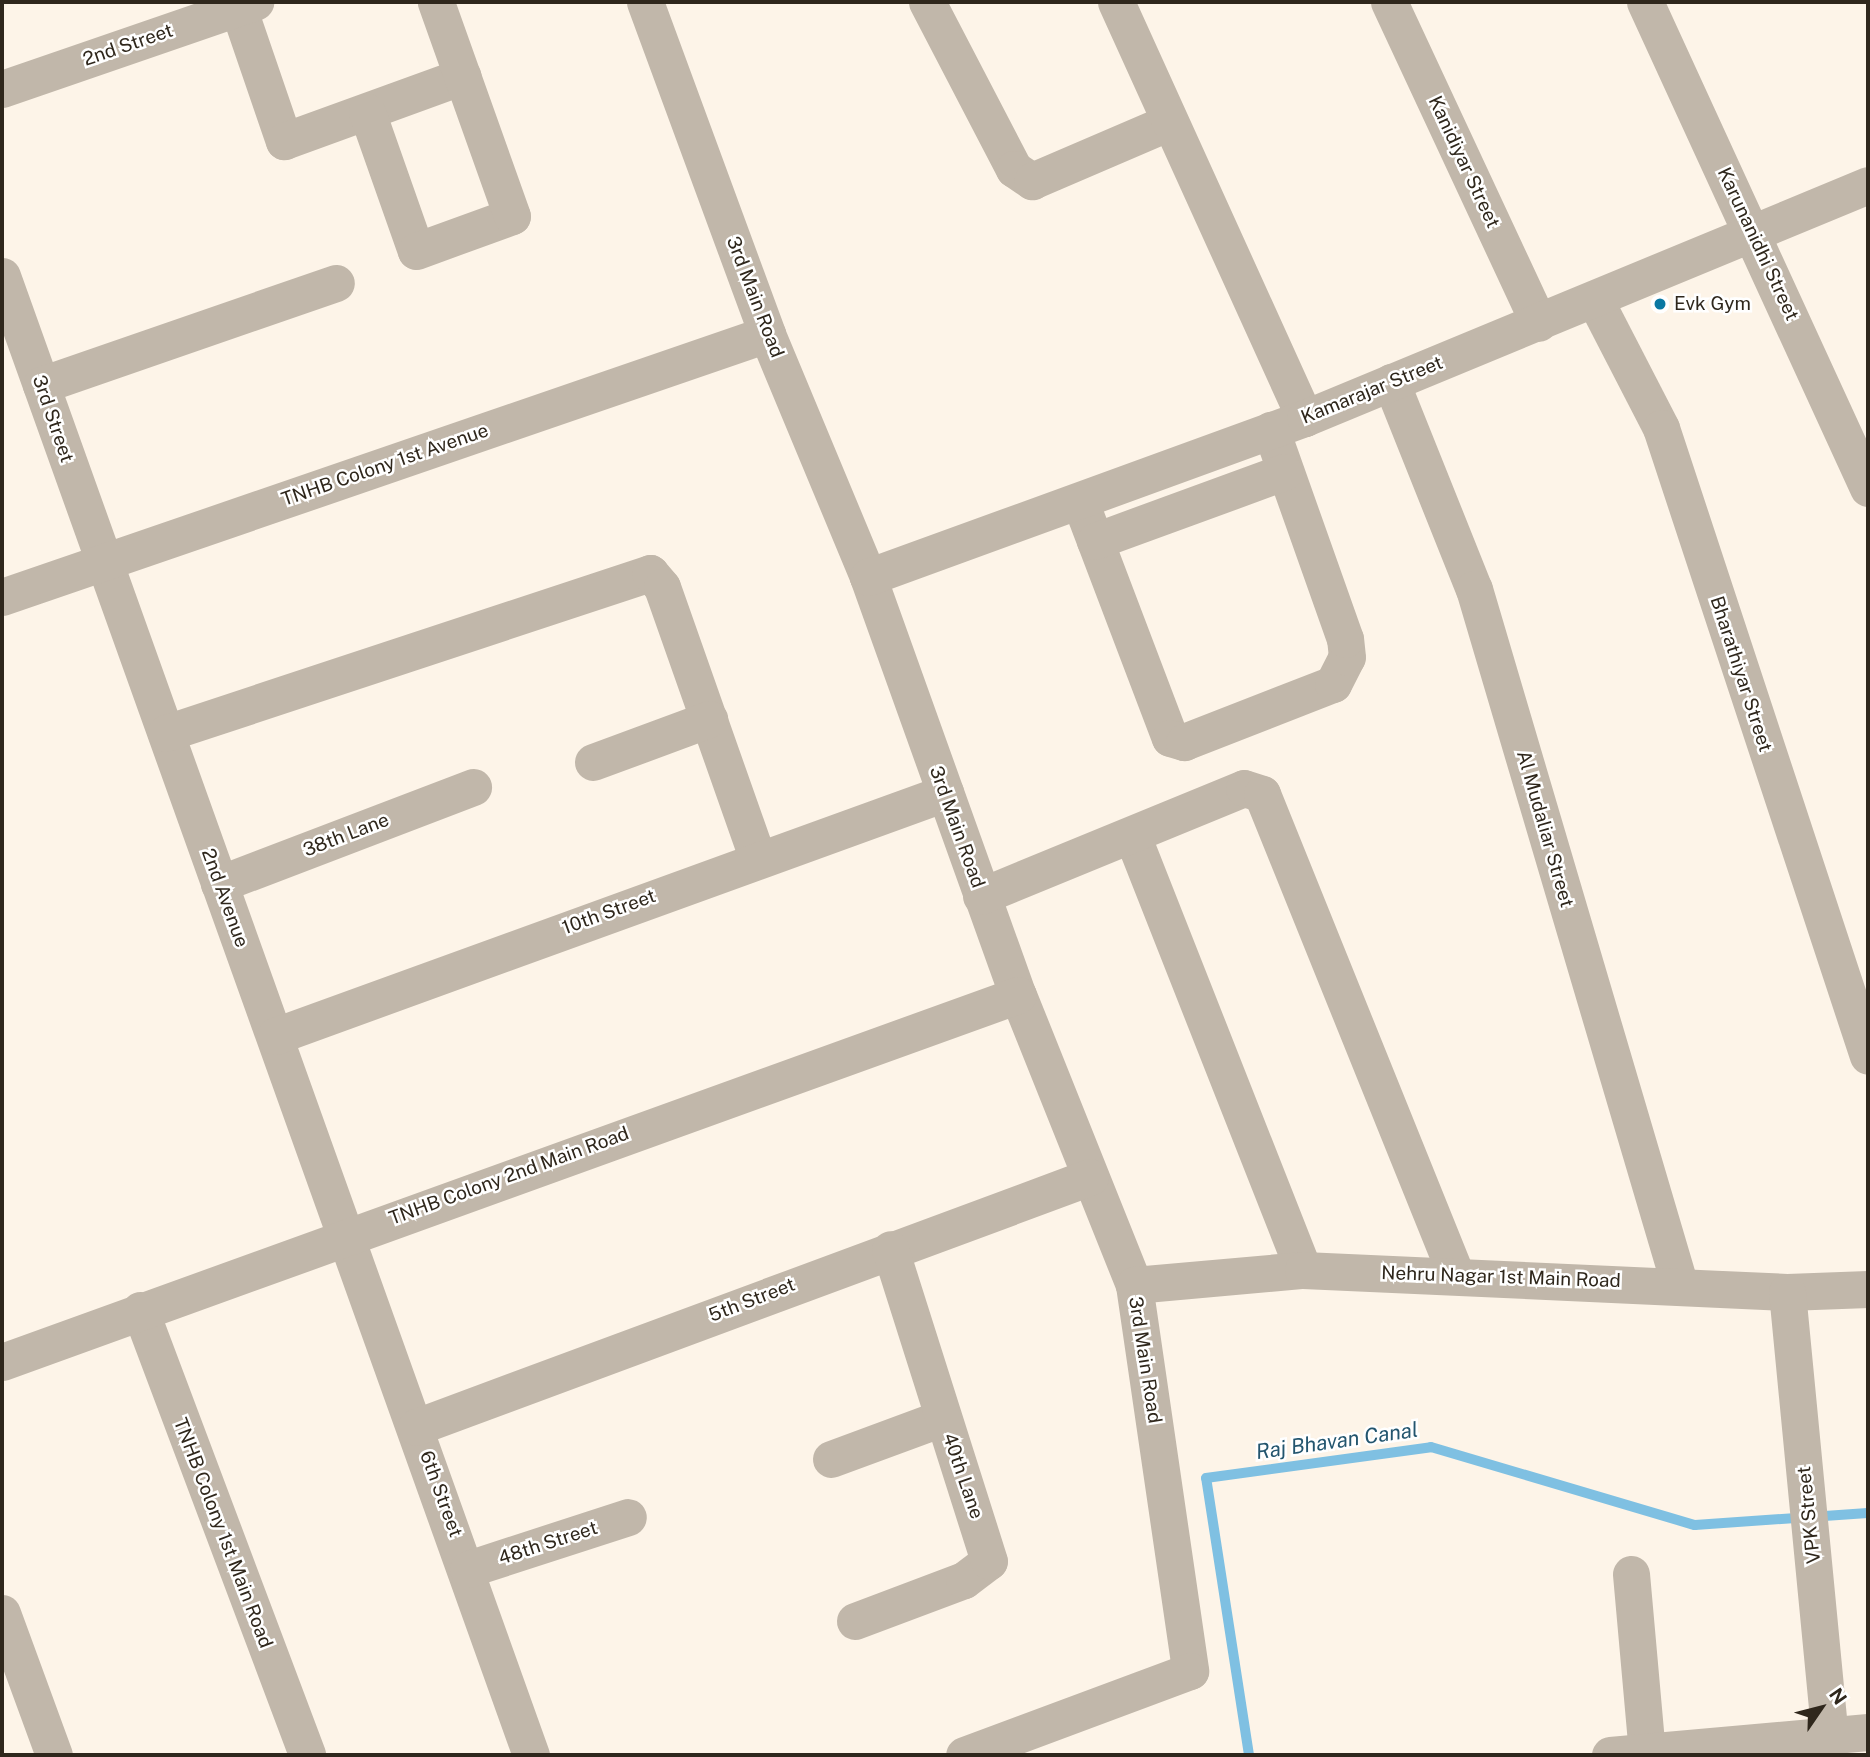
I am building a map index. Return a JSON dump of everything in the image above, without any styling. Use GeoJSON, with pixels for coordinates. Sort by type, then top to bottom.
{"type":"FeatureCollection","features":[{"type":"Feature","properties":{"kind":"street"},"geometry":{"type":"LineString","coordinates":[[367,112],[416,251],[512,216],[436,2]]}},
{"type":"Feature","properties":{"kind":"street","name":"3rd Main Road"},"geometry":{"type":"LineString","coordinates":[[645,2],[767,334],[868,577],[1017,995],[1133,1285],[1190,1671],[1045,1741]]}},
{"type":"Feature","properties":{"kind":"street"},"geometry":{"type":"LineString","coordinates":[[927,2],[1014,169],[1032,181],[1167,123]]}},
{"type":"Feature","properties":{"kind":"street"},"geometry":{"type":"LineString","coordinates":[[1115,2],[1167,123],[1305,418]]}},
{"type":"Feature","properties":{"kind":"street","name":"Kanidiyar Street"},"geometry":{"type":"LineString","coordinates":[[1389,2],[1539,323]]}},
{"type":"Feature","properties":{"kind":"street","name":"Karunanidhi Street"},"geometry":{"type":"LineString","coordinates":[[1646,2],[1868,488]]}},
{"type":"Feature","properties":{"kind":"street"},"geometry":{"type":"LineString","coordinates":[[246,5],[284,141],[463,76]]}},
{"type":"Feature","properties":{"kind":"street","name":"2nd Street"},"geometry":{"type":"LineString","coordinates":[[2,89],[246,5]]}},
{"type":"Feature","properties":{"kind":"street","name":"Kamarajar Street"},"geometry":{"type":"LineString","coordinates":[[868,577],[1081,504],[1305,418],[1595,300],[1751,228],[1868,185]]}},
{"type":"Feature","properties":{"kind":"street","name":"3rd Street"},"geometry":{"type":"LineString","coordinates":[[2,276],[103,563]]}},
{"type":"Feature","properties":{"kind":"street"},"geometry":{"type":"LineString","coordinates":[[41,385],[336,283]]}},
{"type":"Feature","properties":{"kind":"street","name":"Bharathiyar Street"},"geometry":{"type":"LineString","coordinates":[[1595,300],[1661,428],[1868,1056]]}},
{"type":"Feature","properties":{"kind":"street","name":"TNHB Colony 1st Avenue"},"geometry":{"type":"LineString","coordinates":[[2,597],[767,334]]}},
{"type":"Feature","properties":{"kind":"street","name":"Al Mudaliar Street"},"geometry":{"type":"LineString","coordinates":[[1391,382],[1474,589],[1679,1283]]}},
{"type":"Feature","properties":{"kind":"street"},"geometry":{"type":"LineString","coordinates":[[1081,504],[1161,726],[1184,742],[1333,684],[1343,671],[1345,639],[1270,430]]}},
{"type":"Feature","properties":{"kind":"street"},"geometry":{"type":"LineString","coordinates":[[1095,541],[1284,472]]}},
{"type":"Feature","properties":{"kind":"street","name":"2nd Avenue"},"geometry":{"type":"LineString","coordinates":[[103,563],[349,1233]]}},
{"type":"Feature","properties":{"kind":"street"},"geometry":{"type":"LineString","coordinates":[[166,733],[643,572],[662,587],[757,857]]}},
{"type":"Feature","properties":{"kind":"street"},"geometry":{"type":"LineString","coordinates":[[593,762],[709,719]]}},
{"type":"Feature","properties":{"kind":"street","name":"38th Lane"},"geometry":{"type":"LineString","coordinates":[[219,884],[474,787]]}},
{"type":"Feature","properties":{"kind":"street"},"geometry":{"type":"LineString","coordinates":[[981,896],[1244,788],[1271,804],[1456,1275]]}},
{"type":"Feature","properties":{"kind":"street","name":"10th Street"},"geometry":{"type":"LineString","coordinates":[[275,1036],[757,857],[945,793]]}},
{"type":"Feature","properties":{"kind":"street"},"geometry":{"type":"LineString","coordinates":[[1132,835],[1303,1270]]}},
{"type":"Feature","properties":{"kind":"street","name":"TNHB Colony 2nd Main Road"},"geometry":{"type":"LineString","coordinates":[[2,1362],[349,1233],[1017,995]]}},
{"type":"Feature","properties":{"kind":"street","name":"5th Street"},"geometry":{"type":"LineString","coordinates":[[416,1427],[890,1248],[1090,1177]]}},
{"type":"Feature","properties":{"kind":"street","name":"6th Street"},"geometry":{"type":"LineString","coordinates":[[349,1233],[531,1755]]}},
{"type":"Feature","properties":{"kind":"street","name":"40th Lane"},"geometry":{"type":"LineString","coordinates":[[855,1621],[964,1580],[989,1561],[890,1248]]}},
{"type":"Feature","properties":{"kind":"street","name":"Nehru Nagar 1st Main Road"},"geometry":{"type":"LineString","coordinates":[[1133,1285],[1303,1270],[1679,1283],[1787,1292],[1868,1289]]}},
{"type":"Feature","properties":{"kind":"street","name":"VPK Street"},"geometry":{"type":"LineString","coordinates":[[1787,1292],[1830,1738]]}},
{"type":"Feature","properties":{"kind":"street","name":"TNHB Colony 1st Main Road"},"geometry":{"type":"LineString","coordinates":[[140,1310],[307,1755]]}},
{"type":"Feature","properties":{"kind":"street"},"geometry":{"type":"LineString","coordinates":[[831,1459],[943,1418]]}},
{"type":"Feature","properties":{"kind":"street","name":"48th Street"},"geometry":{"type":"LineString","coordinates":[[468,1569],[628,1517]]}},
{"type":"Feature","properties":{"kind":"street"},"geometry":{"type":"LineString","coordinates":[[1631,1574],[1647,1753]]}},
{"type":"Feature","properties":{"kind":"street"},"geometry":{"type":"LineString","coordinates":[[2,1613],[54,1755]]}},
{"type":"Feature","properties":{"kind":"street"},"geometry":{"type":"LineString","coordinates":[[1610,1755],[1830,1738],[1868,1732]]}},
{"type":"Feature","properties":{"kind":"street"},"geometry":{"type":"LineString","coordinates":[[964,1755],[1045,1741]]}},
{"type":"Feature","properties":{"kind":"waterway","name":"Raj Bhavan Canal"},"geometry":{"type":"LineString","coordinates":[[1249,1755],[1206,1478],[1431,1447],[1695,1525],[1868,1513]]}},
{"type":"Feature","properties":{"kind":"place","name":"Evk Gym"},"geometry":{"type":"Point","coordinates":[1660,304]}}]}
